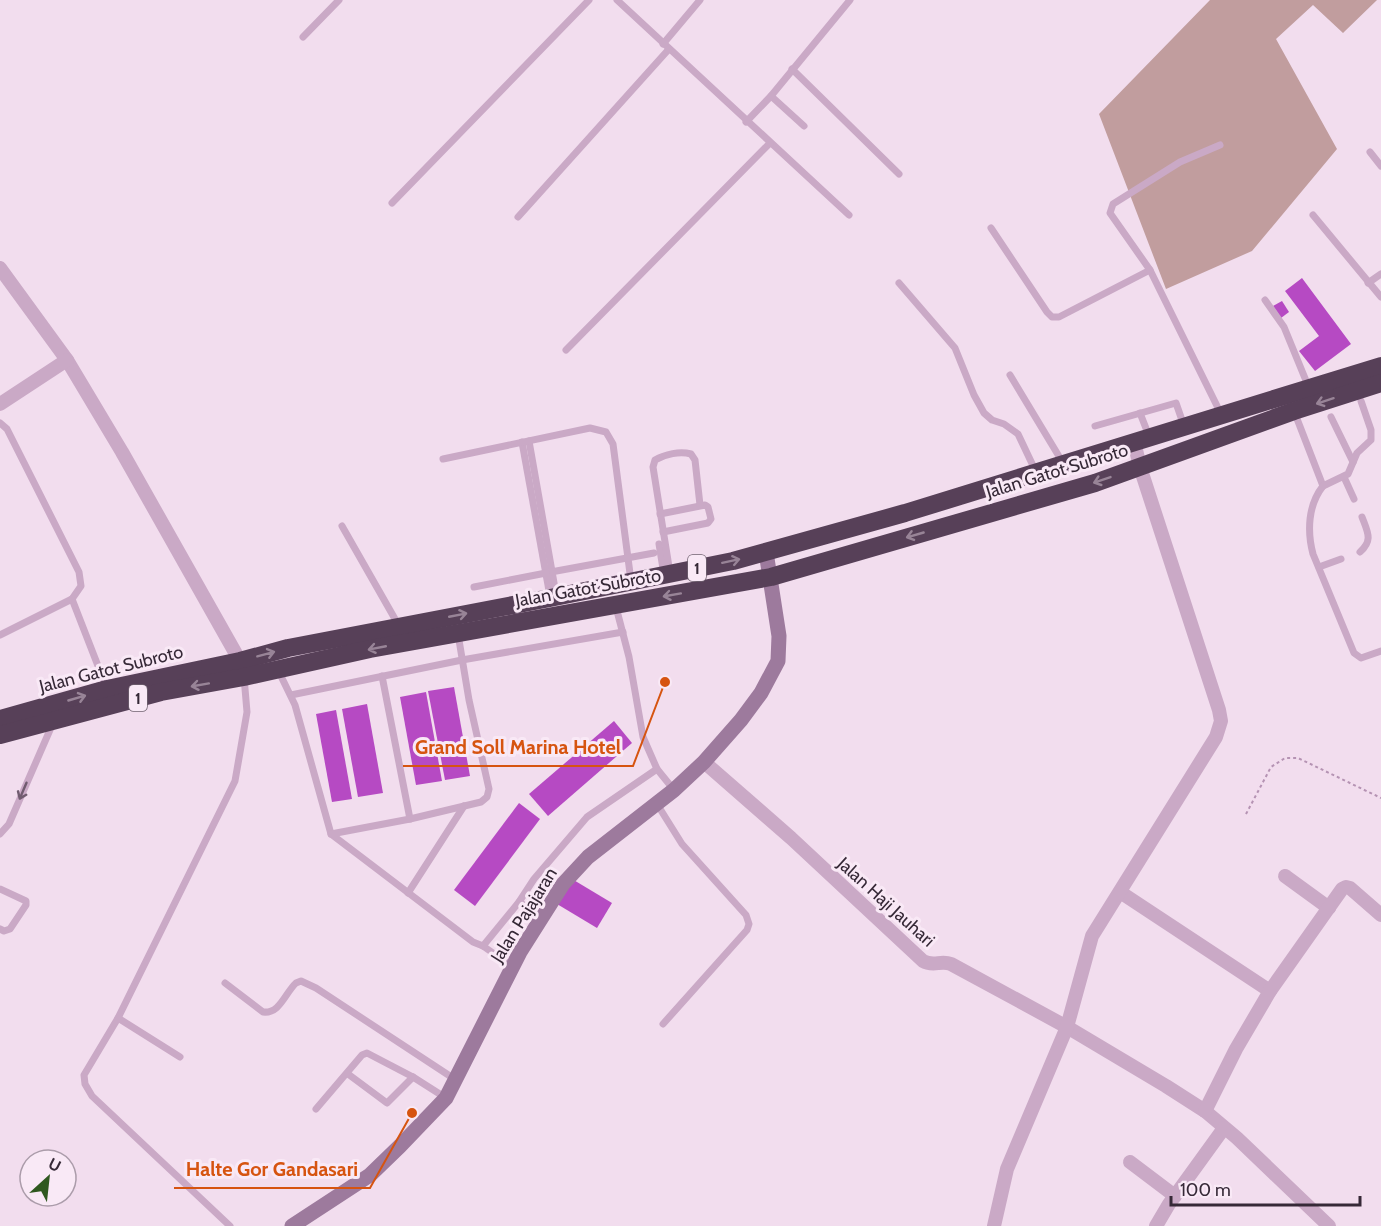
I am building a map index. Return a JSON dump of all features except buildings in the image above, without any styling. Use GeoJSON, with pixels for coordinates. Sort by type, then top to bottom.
{"type":"FeatureCollection","features":[{"type":"Feature","properties":{"kind":"highway","name":"Jalan Gatot Subroto"},"geometry":{"type":"LineString","coordinates":[[0,719],[52,714],[161,692],[242,669],[288,648],[553,598],[766,552],[905,513],[1381,366]]}},
{"type":"Feature","properties":{"kind":"highway","name":"Jalan Gatot Subroto"},"geometry":{"type":"LineString","coordinates":[[0,735],[106,689],[242,669],[278,669],[458,633],[771,577],[1095,483],[1294,411],[1381,383]]}},
{"type":"Feature","properties":{"kind":"main road","name":"Jalan Pajajaran"},"geometry":{"type":"LineString","coordinates":[[302,1224],[370,1175],[446,1098],[513,967],[562,884],[588,857],[657,804],[704,762],[761,693],[778,661],[780,636],[766,552]]}},
{"type":"Feature","properties":{"kind":"street"},"geometry":{"type":"LineString","coordinates":[[0,268],[67,360],[122,452],[242,669]]}},
{"type":"Feature","properties":{"kind":"street"},"geometry":{"type":"LineString","coordinates":[[0,404],[67,360]]}},
{"type":"Feature","properties":{"kind":"street"},"geometry":{"type":"LineString","coordinates":[[994,1226],[1001,1190],[1013,1151],[1067,1027],[1092,936],[1102,916],[1120,892],[1216,737],[1221,721],[1140,467],[1142,439]]}},
{"type":"Feature","properties":{"kind":"street","name":"Jalan Haji Jauhari"},"geometry":{"type":"LineString","coordinates":[[704,762],[923,961],[933,965],[945,962],[951,964],[1067,1027],[1166,1086],[1224,1128],[1329,1226]]}},
{"type":"Feature","properties":{"kind":"street"},"geometry":{"type":"LineString","coordinates":[[1285,876],[1329,908]]}},
{"type":"Feature","properties":{"kind":"street"},"geometry":{"type":"LineString","coordinates":[[1204,1112],[1236,1049],[1270,991],[1346,887],[1381,915]]}},
{"type":"Feature","properties":{"kind":"street"},"geometry":{"type":"LineString","coordinates":[[1120,892],[1270,991]]}},
{"type":"Feature","properties":{"kind":"street"},"geometry":{"type":"LineString","coordinates":[[1156,1226],[1224,1128]]}},
{"type":"Feature","properties":{"kind":"street"},"geometry":{"type":"LineString","coordinates":[[1130,1162],[1175,1196]]}},
{"type":"Feature","properties":{"kind":"lane"},"geometry":{"type":"LineString","coordinates":[[303,37],[339,0]]}},
{"type":"Feature","properties":{"kind":"lane"},"geometry":{"type":"LineString","coordinates":[[392,203],[589,0]]}},
{"type":"Feature","properties":{"kind":"lane"},"geometry":{"type":"LineString","coordinates":[[617,0],[849,215]]}},
{"type":"Feature","properties":{"kind":"lane"},"geometry":{"type":"LineString","coordinates":[[518,217],[666,46],[700,0]]}},
{"type":"Feature","properties":{"kind":"lane"},"geometry":{"type":"LineString","coordinates":[[746,122],[771,96],[850,0]]}},
{"type":"Feature","properties":{"kind":"lane"},"geometry":{"type":"LineString","coordinates":[[792,69],[899,174]]}},
{"type":"Feature","properties":{"kind":"lane"},"geometry":{"type":"LineString","coordinates":[[771,96],[804,126]]}},
{"type":"Feature","properties":{"kind":"lane"},"geometry":{"type":"LineString","coordinates":[[566,350],[770,143]]}},
{"type":"Feature","properties":{"kind":"lane"},"geometry":{"type":"LineString","coordinates":[[1220,145],[1180,162],[1113,204],[1110,207],[1110,213],[1150,270],[1221,414]]}},
{"type":"Feature","properties":{"kind":"lane"},"geometry":{"type":"LineString","coordinates":[[1370,152],[1381,166]]}},
{"type":"Feature","properties":{"kind":"lane"},"geometry":{"type":"LineString","coordinates":[[1313,215],[1381,297]]}},
{"type":"Feature","properties":{"kind":"lane"},"geometry":{"type":"LineString","coordinates":[[991,228],[1052,317],[1059,317],[1150,270]]}},
{"type":"Feature","properties":{"kind":"lane"},"geometry":{"type":"LineString","coordinates":[[1368,283],[1381,274]]}},
{"type":"Feature","properties":{"kind":"lane"},"geometry":{"type":"LineString","coordinates":[[899,283],[955,348],[984,413],[1018,434],[1036,472]]}},
{"type":"Feature","properties":{"kind":"lane"},"geometry":{"type":"LineString","coordinates":[[1265,300],[1284,327],[1309,388]]}},
{"type":"Feature","properties":{"kind":"lane"},"geometry":{"type":"LineString","coordinates":[[1010,375],[1063,463]]}},
{"type":"Feature","properties":{"kind":"lane"},"geometry":{"type":"LineString","coordinates":[[1361,401],[1372,437],[1369,443],[1357,453],[1348,474],[1323,486],[1309,524],[1309,538],[1354,653],[1361,658],[1381,651]]}},
{"type":"Feature","properties":{"kind":"lane"},"geometry":{"type":"LineString","coordinates":[[1095,426],[1176,403],[1184,426]]}},
{"type":"Feature","properties":{"kind":"lane"},"geometry":{"type":"LineString","coordinates":[[1294,411],[1323,486]]}},
{"type":"Feature","properties":{"kind":"lane"},"geometry":{"type":"LineString","coordinates":[[1140,413],[1142,439]]}},
{"type":"Feature","properties":{"kind":"lane"},"geometry":{"type":"LineString","coordinates":[[1330,417],[1353,462]]}},
{"type":"Feature","properties":{"kind":"lane"},"geometry":{"type":"LineString","coordinates":[[0,423],[7,429],[79,572],[81,586],[72,599],[0,635]]}},
{"type":"Feature","properties":{"kind":"lane"},"geometry":{"type":"LineString","coordinates":[[443,459],[590,428],[606,432],[611,438],[631,582]]}},
{"type":"Feature","properties":{"kind":"lane"},"geometry":{"type":"LineString","coordinates":[[526,442],[553,598]]}},
{"type":"Feature","properties":{"kind":"lane"},"geometry":{"type":"LineString","coordinates":[[667,574],[653,467],[656,460],[662,456],[684,452],[691,454],[694,460],[700,506]]}},
{"type":"Feature","properties":{"kind":"lane"},"geometry":{"type":"LineString","coordinates":[[1344,477],[1354,499]]}},
{"type":"Feature","properties":{"kind":"lane"},"geometry":{"type":"LineString","coordinates":[[660,514],[705,505],[708,507],[711,519],[708,523],[663,532]]}},
{"type":"Feature","properties":{"kind":"lane"},"geometry":{"type":"LineString","coordinates":[[1360,552],[1368,543],[1362,518]]}},
{"type":"Feature","properties":{"kind":"lane"},"geometry":{"type":"LineString","coordinates":[[342,526],[399,626]]}},
{"type":"Feature","properties":{"kind":"lane"},"geometry":{"type":"LineString","coordinates":[[659,544],[667,574]]}},
{"type":"Feature","properties":{"kind":"lane"},"geometry":{"type":"LineString","coordinates":[[474,587],[654,553]]}},
{"type":"Feature","properties":{"kind":"lane"},"geometry":{"type":"LineString","coordinates":[[1319,567],[1341,559]]}},
{"type":"Feature","properties":{"kind":"lane"},"geometry":{"type":"LineString","coordinates":[[72,599],[106,689]]}},
{"type":"Feature","properties":{"kind":"lane"},"geometry":{"type":"LineString","coordinates":[[615,604],[633,675],[638,720],[643,737],[657,770],[674,790]]}},
{"type":"Feature","properties":{"kind":"lane"},"geometry":{"type":"LineString","coordinates":[[291,695],[622,628]]}},
{"type":"Feature","properties":{"kind":"lane"},"geometry":{"type":"LineString","coordinates":[[331,834],[410,819],[481,802],[487,797],[489,789],[458,633]]}},
{"type":"Feature","properties":{"kind":"lane"},"geometry":{"type":"LineString","coordinates":[[230,1226],[92,1096],[87,1089],[84,1075],[118,1018],[235,782],[247,712],[242,669]]}},
{"type":"Feature","properties":{"kind":"lane"},"geometry":{"type":"LineString","coordinates":[[278,669],[291,695],[331,834],[473,942],[483,946],[513,967]]}},
{"type":"Feature","properties":{"kind":"lane"},"geometry":{"type":"LineString","coordinates":[[382,676],[410,819]]}},
{"type":"Feature","properties":{"kind":"lane"},"geometry":{"type":"LineString","coordinates":[[0,834],[9,824],[52,714]]}},
{"type":"Feature","properties":{"kind":"lane"},"geometry":{"type":"LineString","coordinates":[[483,946],[519,902],[534,879],[587,818],[657,770]]}},
{"type":"Feature","properties":{"kind":"lane"},"geometry":{"type":"LineString","coordinates":[[657,804],[682,844],[746,915],[749,924],[747,930],[663,1024]]}},
{"type":"Feature","properties":{"kind":"lane"},"geometry":{"type":"LineString","coordinates":[[408,893],[464,806]]}},
{"type":"Feature","properties":{"kind":"lane"},"geometry":{"type":"LineString","coordinates":[[0,889],[26,901],[26,905],[9,929],[4,931],[0,929]]}},
{"type":"Feature","properties":{"kind":"lane"},"geometry":{"type":"LineString","coordinates":[[519,902],[542,916]]}},
{"type":"Feature","properties":{"kind":"lane"},"geometry":{"type":"LineString","coordinates":[[225,983],[263,1012],[270,1013],[276,1009],[296,983],[305,982],[456,1080]]}},
{"type":"Feature","properties":{"kind":"lane"},"geometry":{"type":"LineString","coordinates":[[118,1018],[180,1057]]}},
{"type":"Feature","properties":{"kind":"lane"},"geometry":{"type":"LineString","coordinates":[[316,1109],[362,1055],[367,1053],[413,1077],[446,1098]]}},
{"type":"Feature","properties":{"kind":"lane"},"geometry":{"type":"LineString","coordinates":[[348,1074],[387,1103],[413,1077]]}},
{"type":"Feature","properties":{"kind":"path"},"geometry":{"type":"LineString","coordinates":[[1246,814],[1271,767],[1285,758],[1298,758],[1381,798]]}},
{"type":"Feature","properties":{"kind":"shaded area"},"geometry":{"type":"Polygon","coordinates":[[[1210,0],[1377,0],[1343,33],[1313,5],[1276,39],[1337,149],[1252,251],[1166,289],[1099,114],[1210,0]]]}},
{"type":"Feature","properties":{"kind":"place","name":"Grand Soll Marina Hotel"},"geometry":{"type":"Point","coordinates":[665,682]}},
{"type":"Feature","properties":{"kind":"place","name":"Halte Gor Gandasari"},"geometry":{"type":"Point","coordinates":[412,1113]}}]}
